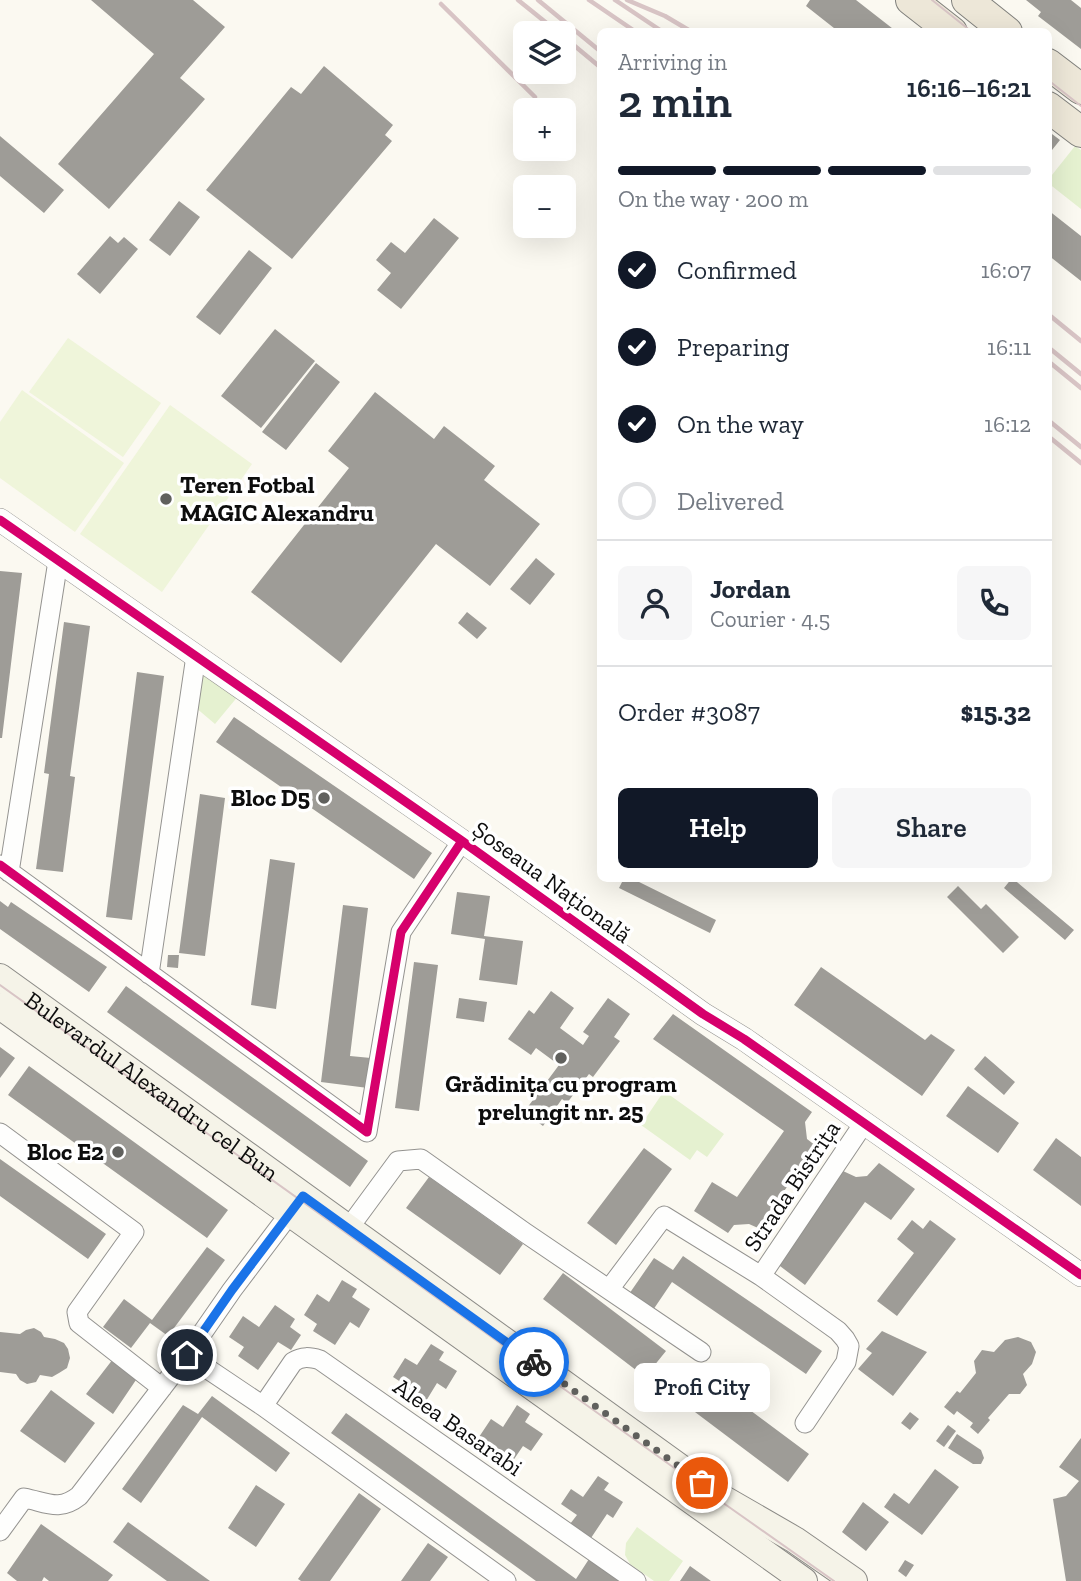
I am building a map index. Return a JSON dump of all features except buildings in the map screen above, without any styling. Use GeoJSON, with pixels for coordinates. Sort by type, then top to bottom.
{"type":"FeatureCollection","features":[{"type":"Feature","properties":{"kind":"main road"},"geometry":{"type":"LineString","coordinates":[[911,0],[946,28]]}},
{"type":"Feature","properties":{"kind":"main road"},"geometry":{"type":"LineString","coordinates":[[967,0],[1002,28]]}},
{"type":"Feature","properties":{"kind":"main road"},"geometry":{"type":"LineString","coordinates":[[1052,67],[1081,89]]}},
{"type":"Feature","properties":{"kind":"main road"},"geometry":{"type":"LineString","coordinates":[[1052,110],[1081,132]]}},
{"type":"Feature","properties":{"kind":"main road","name":"Bulevardul Alexandru cel Bun"},"geometry":{"type":"LineString","coordinates":[[0,977],[296,1205],[804,1581]]}},
{"type":"Feature","properties":{"kind":"main road","name":"Bulevardul Alexandru cel Bun"},"geometry":{"type":"LineString","coordinates":[[0,1006],[296,1205],[348,1228],[724,1499],[795,1540],[854,1581]]}},
{"type":"Feature","properties":{"kind":"street","name":"Șoseaua Națională"},"geometry":{"type":"LineString","coordinates":[[0,520],[1081,1275]]}},
{"type":"Feature","properties":{"kind":"street"},"geometry":{"type":"LineString","coordinates":[[58,561],[4,868],[367,1132],[401,932],[462,841]]}},
{"type":"Feature","properties":{"kind":"street"},"geometry":{"type":"LineString","coordinates":[[149,974],[196,656]]}},
{"type":"Feature","properties":{"kind":"street","name":"Strada Bistrița"},"geometry":{"type":"LineString","coordinates":[[761,1276],[864,1123]]}},
{"type":"Feature","properties":{"kind":"street"},"geometry":{"type":"LineString","coordinates":[[0,1133],[134,1232],[77,1312],[79,1323],[162,1388]]}},
{"type":"Feature","properties":{"kind":"street"},"geometry":{"type":"LineString","coordinates":[[348,1228],[398,1161],[421,1159],[701,1352]]}},
{"type":"Feature","properties":{"kind":"street"},"geometry":{"type":"LineString","coordinates":[[0,1531],[24,1498],[56,1506],[71,1503],[79,1496],[187,1355],[296,1205]]}},
{"type":"Feature","properties":{"kind":"street","name":"Strada Bistrița"},"geometry":{"type":"LineString","coordinates":[[610,1288],[664,1216],[761,1276],[838,1331],[849,1346],[846,1362],[805,1423]]}},
{"type":"Feature","properties":{"kind":"street"},"geometry":{"type":"LineString","coordinates":[[187,1355],[263,1406],[506,1581]]}},
{"type":"Feature","properties":{"kind":"street","name":"Aleea Basarabi"},"geometry":{"type":"LineString","coordinates":[[263,1406],[293,1362],[305,1357],[320,1360],[636,1581]]}},
{"type":"Feature","properties":{"kind":"green space"},"geometry":{"type":"Polygon","coordinates":[[[1075,146],[1081,150],[1081,209],[1052,186],[1052,175],[1075,146]]]}},
{"type":"Feature","properties":{"kind":"green space"},"geometry":{"type":"Polygon","coordinates":[[[68,338],[161,403],[123,457],[29,392],[68,338]]]}},
{"type":"Feature","properties":{"kind":"green space"},"geometry":{"type":"Polygon","coordinates":[[[22,390],[124,463],[75,532],[0,478],[0,422],[22,390]]]}},
{"type":"Feature","properties":{"kind":"green space","name":"Teren Fotbal MAGIC Alexandru"},"geometry":{"type":"Polygon","coordinates":[[[170,405],[252,464],[162,592],[80,534],[170,405]]]}},
{"type":"Feature","properties":{"kind":"green space"},"geometry":{"type":"Polygon","coordinates":[[[212,673],[239,695],[215,724],[195,707],[199,675],[212,673]]]}},
{"type":"Feature","properties":{"kind":"green space"},"geometry":{"type":"Polygon","coordinates":[[[664,1091],[724,1134],[707,1157],[697,1150],[690,1160],[641,1125],[664,1091]]]}},
{"type":"Feature","properties":{"kind":"green space"},"geometry":{"type":"Polygon","coordinates":[[[637,1527],[683,1561],[669,1581],[654,1581],[630,1564],[625,1555],[626,1543],[637,1527]]]}},
{"type":"Feature","properties":{"kind":"tram line"},"geometry":{"type":"LineString","coordinates":[[932,0],[967,28]]}},
{"type":"Feature","properties":{"kind":"tram line"},"geometry":{"type":"LineString","coordinates":[[1052,83],[1081,106]]}},
{"type":"Feature","properties":{"kind":"tram line"},"geometry":{"type":"LineString","coordinates":[[0,985],[834,1581]]}},
{"type":"Feature","properties":{"kind":"railway"},"geometry":{"type":"LineString","coordinates":[[518,0],[544,21]]}},
{"type":"Feature","properties":{"kind":"railway"},"geometry":{"type":"LineString","coordinates":[[538,0],[597,49]]}},
{"type":"Feature","properties":{"kind":"railway"},"geometry":{"type":"LineString","coordinates":[[589,0],[630,28]]}},
{"type":"Feature","properties":{"kind":"railway"},"geometry":{"type":"LineString","coordinates":[[615,0],[657,28]]}},
{"type":"Feature","properties":{"kind":"railway"},"geometry":{"type":"LineString","coordinates":[[627,0],[685,28]]}},
{"type":"Feature","properties":{"kind":"railway"},"geometry":{"type":"LineString","coordinates":[[441,4],[535,97]]}},
{"type":"Feature","properties":{"kind":"railway"},"geometry":{"type":"LineString","coordinates":[[576,47],[597,64]]}},
{"type":"Feature","properties":{"kind":"railway"},"geometry":{"type":"LineString","coordinates":[[1052,317],[1081,341]]}},
{"type":"Feature","properties":{"kind":"railway"},"geometry":{"type":"LineString","coordinates":[[1052,350],[1081,374]]}},
{"type":"Feature","properties":{"kind":"railway"},"geometry":{"type":"LineString","coordinates":[[1052,364],[1081,388]]}},
{"type":"Feature","properties":{"kind":"railway"},"geometry":{"type":"LineString","coordinates":[[1052,423],[1081,447]]}},
{"type":"Feature","properties":{"kind":"railway"},"geometry":{"type":"LineString","coordinates":[[1052,439],[1081,463]]}},
{"type":"Feature","properties":{"kind":"cycle path"},"geometry":{"type":"LineString","coordinates":[[0,520],[462,841],[703,1014],[744,1039],[1081,1275]]}},
{"type":"Feature","properties":{"kind":"cycle path"},"geometry":{"type":"LineString","coordinates":[[0,865],[367,1132],[401,932],[462,841]]}},
{"type":"Feature","properties":{"kind":"way so far"},"geometry":{"type":"LineString","coordinates":[[534,1362],[702,1483]]}},
{"type":"Feature","properties":{"kind":"place","name":"Teren Fotbal MAGIC Alexandru"},"geometry":{"type":"Point","coordinates":[166,499]}},
{"type":"Feature","properties":{"kind":"place","name":"Bloc D5"},"geometry":{"type":"Point","coordinates":[324,798]}},
{"type":"Feature","properties":{"kind":"place","name":"Grădinița cu program prelungit nr. 25"},"geometry":{"type":"Point","coordinates":[561,1058]}},
{"type":"Feature","properties":{"kind":"place","name":"Bloc E2"},"geometry":{"type":"Point","coordinates":[118,1152]}},
{"type":"Feature","properties":{"kind":"place","name":"Profi City"},"geometry":{"type":"Point","coordinates":[702,1483]}},
{"type":"Feature","properties":{"kind":"route"},"geometry":{"type":"LineString","coordinates":[[187,1355],[303,1196],[534,1362]]}}]}
